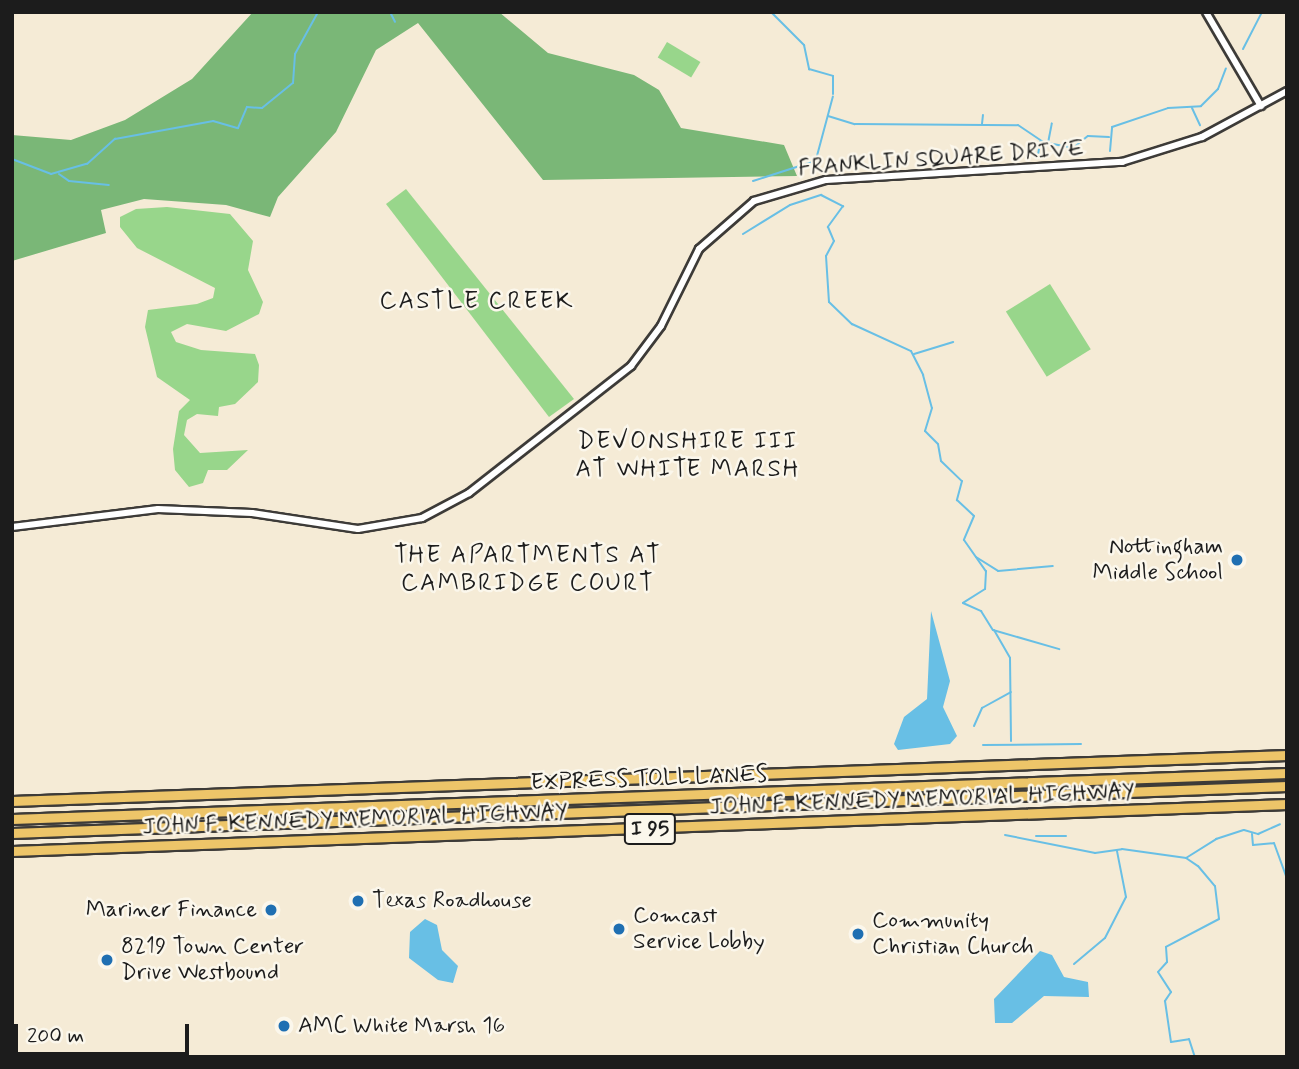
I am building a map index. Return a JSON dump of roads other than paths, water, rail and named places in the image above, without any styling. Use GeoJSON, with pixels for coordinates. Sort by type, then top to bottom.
{"type":"FeatureCollection","features":[{"type":"Feature","properties":{"kind":"highway","name":"JOHN F. KENNEDY MEMORIAL HIGHWAY"},"geometry":{"type":"LineString","coordinates":[[12,801],[1287,755]]}},
{"type":"Feature","properties":{"kind":"highway","name":"EXPRESS TOLL LANES"},"geometry":{"type":"LineString","coordinates":[[12,819],[1287,773]]}},
{"type":"Feature","properties":{"kind":"highway","name":"EXPRESS TOLL LANES"},"geometry":{"type":"LineString","coordinates":[[12,833],[1287,786]]}},
{"type":"Feature","properties":{"kind":"highway","name":"JOHN F. KENNEDY MEMORIAL HIGHWAY"},"geometry":{"type":"LineString","coordinates":[[12,850],[1287,804]]}},
{"type":"Feature","properties":{"kind":"street"},"geometry":{"type":"LineString","coordinates":[[1206,12],[1261,106]]}},
{"type":"Feature","properties":{"kind":"street","name":"FRANKLIN SQUARE DRIVE"},"geometry":{"type":"LineString","coordinates":[[12,527],[158,509],[252,513],[358,529],[422,518],[470,494],[631,366],[661,326],[699,249],[754,201],[826,180],[1122,162],[1194,141],[1287,91]]}},
{"type":"Feature","properties":{"kind":"water"},"geometry":{"type":"Polygon","coordinates":[[[931,611],[950,681],[943,707],[957,736],[950,744],[898,750],[894,744],[904,717],[927,699],[931,611]]]}},
{"type":"Feature","properties":{"kind":"water"},"geometry":{"type":"Polygon","coordinates":[[[425,919],[437,925],[442,950],[458,966],[453,983],[438,980],[409,958],[410,932],[425,919]]]}},
{"type":"Feature","properties":{"kind":"water"},"geometry":{"type":"Polygon","coordinates":[[[1040,951],[1052,955],[1064,977],[1088,982],[1089,997],[1044,996],[1012,1023],[995,1023],[994,999],[1040,951]]]}},
{"type":"Feature","properties":{"kind":"waterway"},"geometry":{"type":"LineString","coordinates":[[12,159],[51,174],[87,164],[115,139],[213,121],[238,128],[247,107],[262,108],[293,83],[295,54],[318,12]]}},
{"type":"Feature","properties":{"kind":"waterway"},"geometry":{"type":"LineString","coordinates":[[390,12],[395,22]]}},
{"type":"Feature","properties":{"kind":"waterway"},"geometry":{"type":"LineString","coordinates":[[771,12],[804,45],[809,69],[833,76],[833,94]]}},
{"type":"Feature","properties":{"kind":"waterway"},"geometry":{"type":"LineString","coordinates":[[1243,49],[1262,12]]}},
{"type":"Feature","properties":{"kind":"waterway"},"geometry":{"type":"LineString","coordinates":[[1110,151],[1112,127],[1168,108],[1201,106],[1218,89],[1226,68]]}},
{"type":"Feature","properties":{"kind":"waterway"},"geometry":{"type":"LineString","coordinates":[[814,167],[833,96]]}},
{"type":"Feature","properties":{"kind":"waterway"},"geometry":{"type":"LineString","coordinates":[[1192,108],[1200,125]]}},
{"type":"Feature","properties":{"kind":"waterway"},"geometry":{"type":"LineString","coordinates":[[982,124],[983,115]]}},
{"type":"Feature","properties":{"kind":"waterway"},"geometry":{"type":"LineString","coordinates":[[828,116],[855,124],[1018,125],[1043,142],[1073,148],[1088,136],[1109,137]]}},
{"type":"Feature","properties":{"kind":"waterway"},"geometry":{"type":"LineString","coordinates":[[1048,143],[1052,123]]}},
{"type":"Feature","properties":{"kind":"waterway"},"geometry":{"type":"LineString","coordinates":[[1038,155],[1040,142]]}},
{"type":"Feature","properties":{"kind":"waterway"},"geometry":{"type":"LineString","coordinates":[[753,181],[812,162]]}},
{"type":"Feature","properties":{"kind":"waterway"},"geometry":{"type":"LineString","coordinates":[[59,174],[69,181],[109,185]]}},
{"type":"Feature","properties":{"kind":"waterway"},"geometry":{"type":"LineString","coordinates":[[743,234],[790,205],[821,195],[843,206],[828,227],[834,241],[826,256],[829,302],[852,324],[911,351],[923,375],[932,408],[925,431],[938,444],[941,461],[962,481],[957,500],[974,516],[964,540],[986,571],[985,589],[963,603],[981,611],[993,630],[1059,649]]}},
{"type":"Feature","properties":{"kind":"waterway"},"geometry":{"type":"LineString","coordinates":[[914,354],[953,342]]}},
{"type":"Feature","properties":{"kind":"waterway"},"geometry":{"type":"LineString","coordinates":[[976,557],[998,571],[1053,566]]}},
{"type":"Feature","properties":{"kind":"waterway"},"geometry":{"type":"LineString","coordinates":[[994,630],[1010,658],[1011,741]]}},
{"type":"Feature","properties":{"kind":"waterway"},"geometry":{"type":"LineString","coordinates":[[974,726],[982,708],[1011,692]]}},
{"type":"Feature","properties":{"kind":"waterway"},"geometry":{"type":"LineString","coordinates":[[983,745],[1081,744]]}},
{"type":"Feature","properties":{"kind":"waterway"},"geometry":{"type":"LineString","coordinates":[[1186,858],[1216,839],[1244,830],[1258,834],[1280,824]]}},
{"type":"Feature","properties":{"kind":"waterway"},"geometry":{"type":"LineString","coordinates":[[1252,834],[1253,845],[1274,843],[1287,879]]}},
{"type":"Feature","properties":{"kind":"waterway"},"geometry":{"type":"LineString","coordinates":[[1005,835],[1095,853],[1122,849],[1186,858],[1198,866],[1215,886],[1219,919],[1166,947],[1167,962],[1158,972],[1171,992],[1165,1001],[1171,1042],[1189,1039],[1195,1057]]}},
{"type":"Feature","properties":{"kind":"waterway"},"geometry":{"type":"LineString","coordinates":[[1036,836],[1066,836]]}},
{"type":"Feature","properties":{"kind":"waterway"},"geometry":{"type":"LineString","coordinates":[[1074,964],[1105,938],[1126,897],[1117,851]]}},
{"type":"Feature","properties":{"kind":"place","name":"Nottingham Middle School"},"geometry":{"type":"Point","coordinates":[1237,560]}},
{"type":"Feature","properties":{"kind":"place","name":"Texas Roadhouse"},"geometry":{"type":"Point","coordinates":[358,901]}},
{"type":"Feature","properties":{"kind":"place","name":"Mariner Finance"},"geometry":{"type":"Point","coordinates":[271,910]}},
{"type":"Feature","properties":{"kind":"place","name":"Comcast Service Lobby"},"geometry":{"type":"Point","coordinates":[619,929]}},
{"type":"Feature","properties":{"kind":"place","name":"Community Christian Church"},"geometry":{"type":"Point","coordinates":[858,934]}},
{"type":"Feature","properties":{"kind":"place","name":"8219 Town Center Drive Westbound"},"geometry":{"type":"Point","coordinates":[107,960]}},
{"type":"Feature","properties":{"kind":"place","name":"AMC White Marsh 16"},"geometry":{"type":"Point","coordinates":[284,1026]}},
{"type":"Feature","properties":{"kind":"district","name":"CASTLE CREEK"},"geometry":{"type":"Point","coordinates":[477,302]}},
{"type":"Feature","properties":{"kind":"district","name":"DEVONSHIRE III AT WHITE MARSH"},"geometry":{"type":"Point","coordinates":[688,456]}},
{"type":"Feature","properties":{"kind":"district","name":"THE APARTMENTS AT CAMBRIDGE COURT"},"geometry":{"type":"Point","coordinates":[528,570]}}]}
